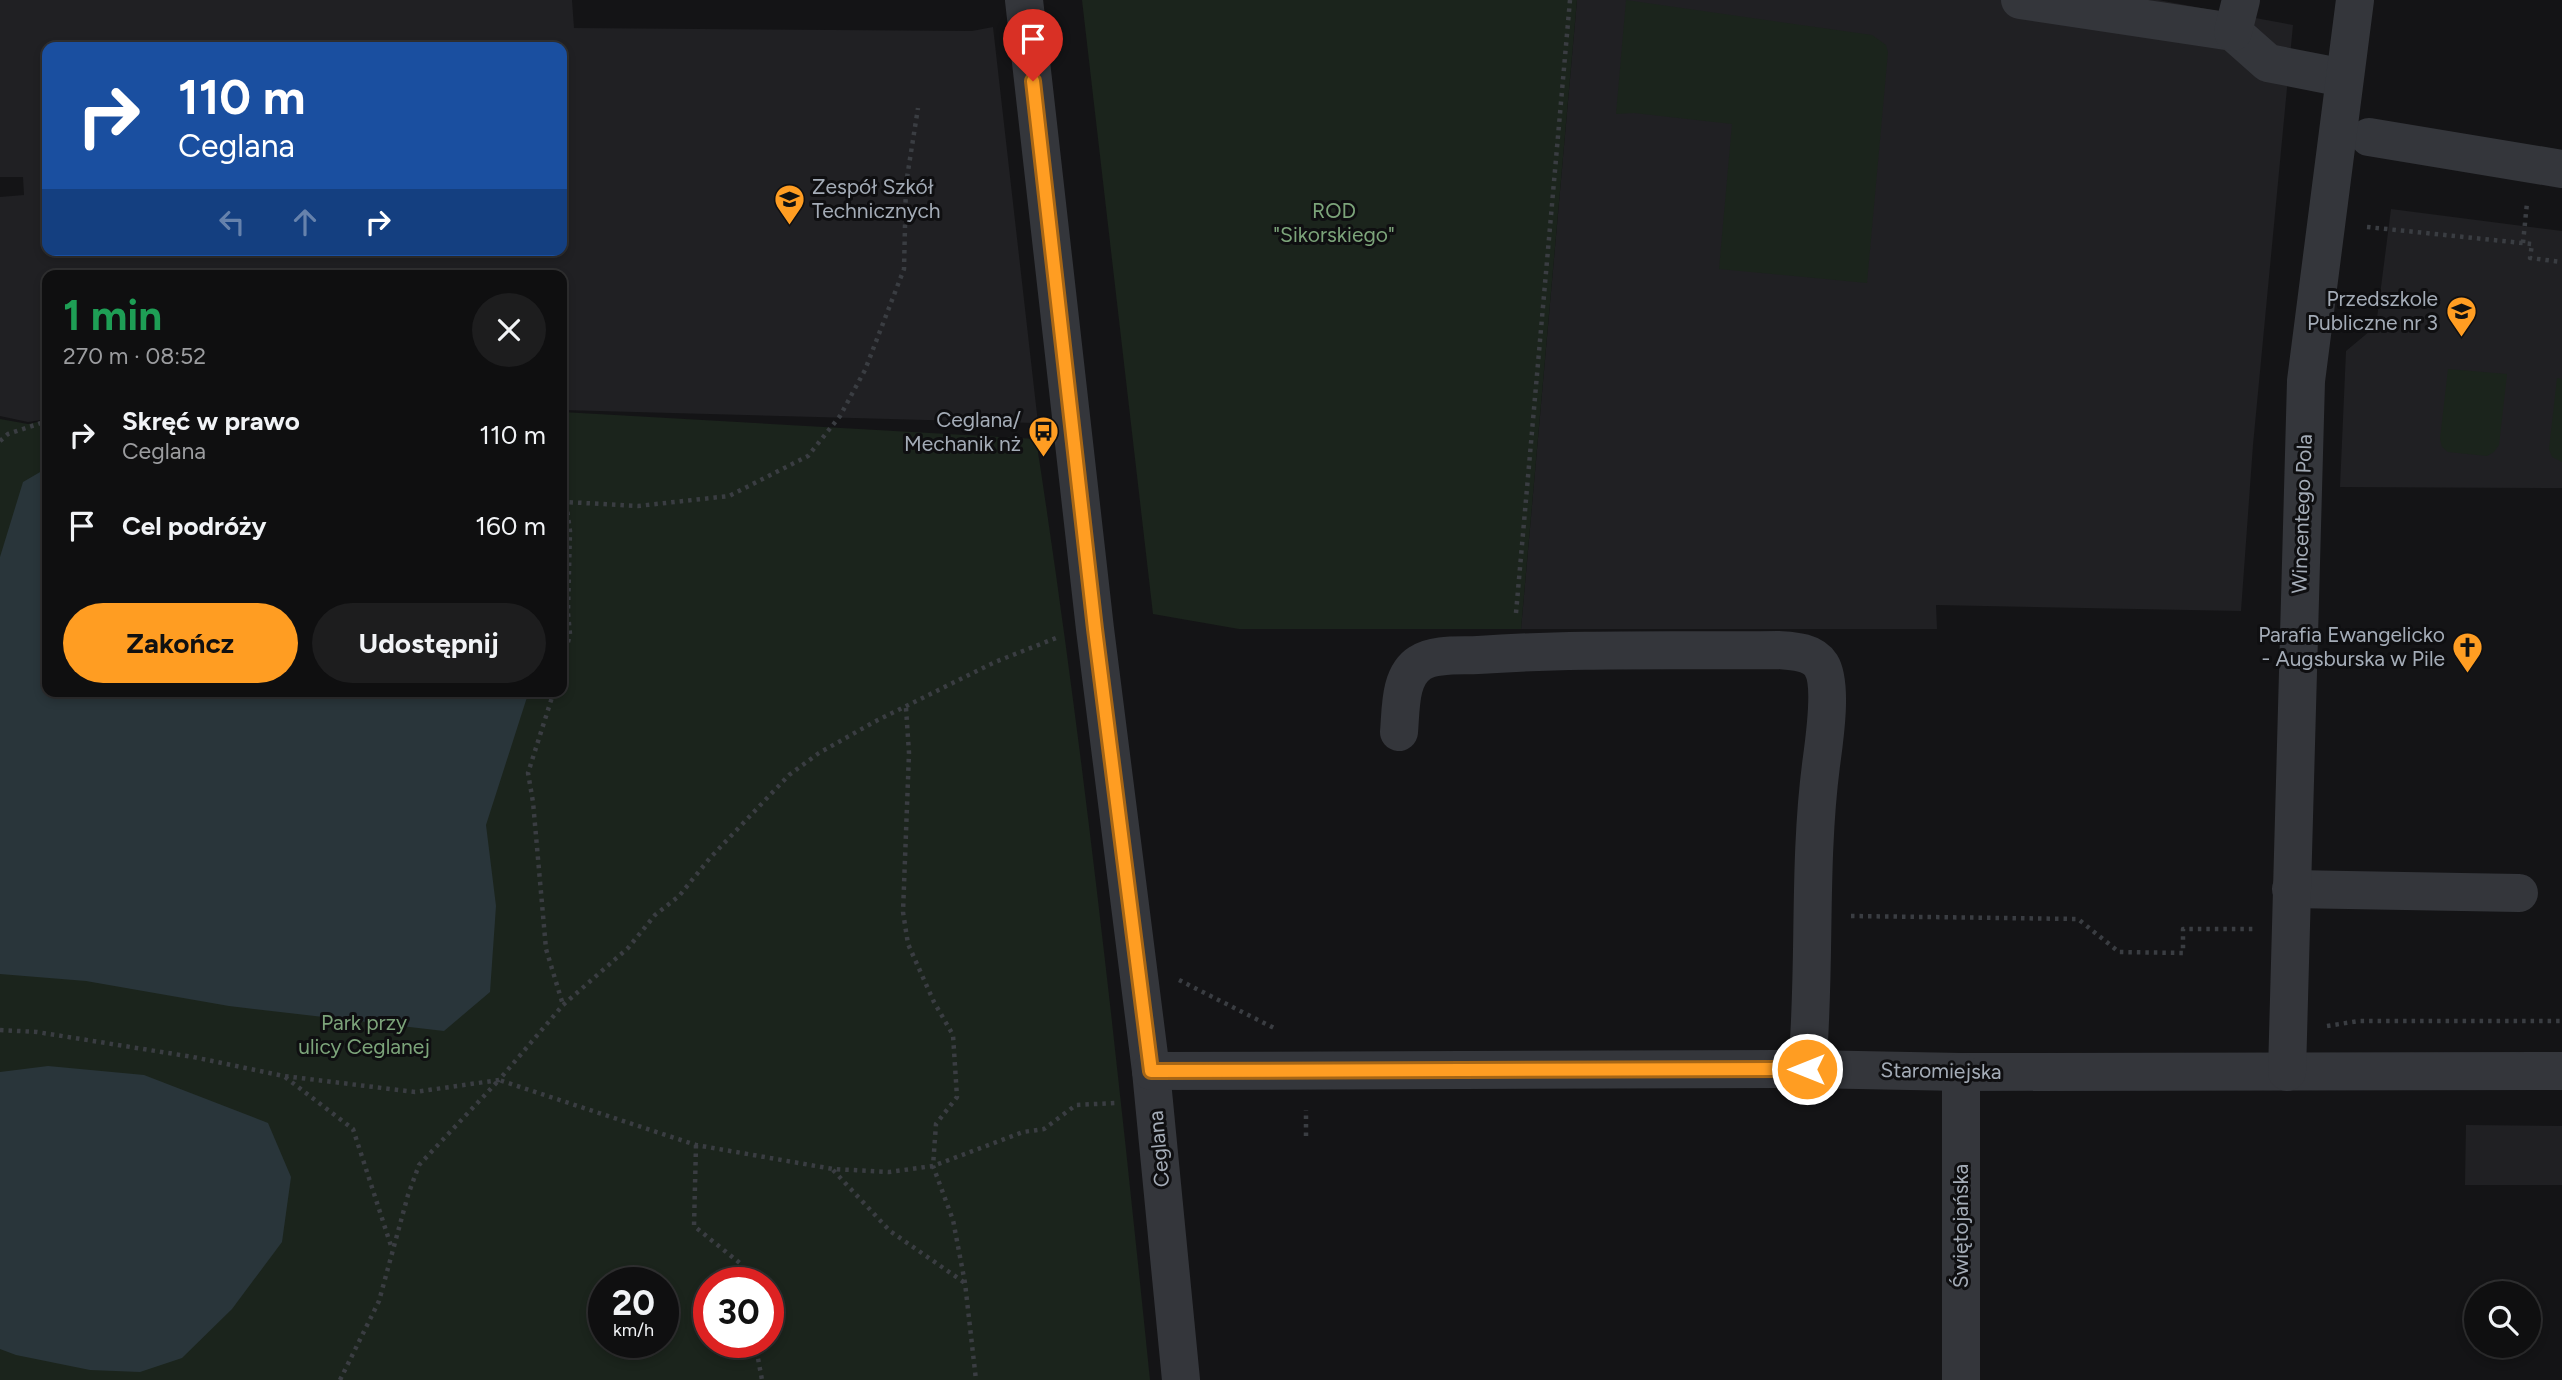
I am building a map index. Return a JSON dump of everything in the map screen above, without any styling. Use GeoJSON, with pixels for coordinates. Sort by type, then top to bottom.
{"type":"FeatureCollection","features":[{"type":"Feature","properties":{"kind":"street","name":"Ceglana"},"geometry":{"type":"LineString","coordinates":[[1024,0],[1095,629],[1153,1086],[1181,1380]]}},
{"type":"Feature","properties":{"kind":"street"},"geometry":{"type":"LineString","coordinates":[[2020,0],[2237,16],[2269,63],[2344,78]]}},
{"type":"Feature","properties":{"kind":"street","name":"Wincentego Pola"},"geometry":{"type":"LineString","coordinates":[[2287,1072],[2306,381],[2355,0]]}},
{"type":"Feature","properties":{"kind":"street"},"geometry":{"type":"LineString","coordinates":[[2369,137],[2562,169]]}},
{"type":"Feature","properties":{"kind":"street"},"geometry":{"type":"LineString","coordinates":[[1399,732],[1403,693],[1410,674],[1421,662],[1437,658],[1511,652],[1778,650],[1806,653],[1821,665],[1827,687],[1826,733],[1819,781],[1807,1069]]}},
{"type":"Feature","properties":{"kind":"street"},"geometry":{"type":"LineString","coordinates":[[2291,889],[2519,893]]}},
{"type":"Feature","properties":{"kind":"street","name":"Staromiejska"},"geometry":{"type":"LineString","coordinates":[[1153,1086],[1807,1069],[1961,1072],[2562,1071]]}},
{"type":"Feature","properties":{"kind":"street","name":"Świętojańska"},"geometry":{"type":"LineString","coordinates":[[1961,1072],[1961,1380]]}},
{"type":"Feature","properties":{"kind":"path"},"geometry":{"type":"LineString","coordinates":[[1515,616],[1570,0]]}},
{"type":"Feature","properties":{"kind":"path"},"geometry":{"type":"LineString","coordinates":[[567,500],[638,506],[729,496],[808,456],[839,416],[865,370],[904,269],[906,184],[918,108]]}},
{"type":"Feature","properties":{"kind":"path"},"geometry":{"type":"LineString","coordinates":[[2523,243],[2525,226]]}},
{"type":"Feature","properties":{"kind":"path"},"geometry":{"type":"LineString","coordinates":[[2388,229],[2532,244],[2530,258],[2562,262]]}},
{"type":"Feature","properties":{"kind":"path"},"geometry":{"type":"LineString","coordinates":[[0,441],[8,435],[42,423]]}},
{"type":"Feature","properties":{"kind":"path"},"geometry":{"type":"LineString","coordinates":[[567,519],[570,634],[567,646]]}},
{"type":"Feature","properties":{"kind":"path"},"geometry":{"type":"LineString","coordinates":[[340,1380],[379,1301],[419,1165],[499,1080],[563,1005],[628,948],[655,915],[678,896],[710,858],[789,775],[819,753],[995,662],[1066,634]]}},
{"type":"Feature","properties":{"kind":"path"},"geometry":{"type":"LineString","coordinates":[[552,697],[528,773],[547,948],[563,1005]]}},
{"type":"Feature","properties":{"kind":"path"},"geometry":{"type":"LineString","coordinates":[[906,708],[909,753],[903,912],[908,944],[934,1002],[953,1035],[957,1097],[936,1124],[933,1166],[953,1220],[965,1283],[976,1380]]}},
{"type":"Feature","properties":{"kind":"path"},"geometry":{"type":"LineString","coordinates":[[1812,916],[2078,919],[2119,952],[2183,953],[2183,929],[2253,929]]}},
{"type":"Feature","properties":{"kind":"path"},"geometry":{"type":"LineString","coordinates":[[1169,975],[1276,1029]]}},
{"type":"Feature","properties":{"kind":"path"},"geometry":{"type":"LineString","coordinates":[[2287,1033],[2359,1021],[2562,1021]]}},
{"type":"Feature","properties":{"kind":"path"},"geometry":{"type":"LineString","coordinates":[[0,1030],[37,1032],[88,1040],[284,1076],[415,1092],[499,1080],[696,1145],[832,1169],[889,1172],[933,1166],[1023,1132],[1044,1129],[1076,1105],[1153,1086]]}},
{"type":"Feature","properties":{"kind":"path"},"geometry":{"type":"LineString","coordinates":[[284,1076],[353,1129],[392,1250]]}},
{"type":"Feature","properties":{"kind":"path"},"geometry":{"type":"LineString","coordinates":[[1306,1107],[1306,1136]]}},
{"type":"Feature","properties":{"kind":"path"},"geometry":{"type":"LineString","coordinates":[[696,1145],[694,1226],[741,1267]]}},
{"type":"Feature","properties":{"kind":"path"},"geometry":{"type":"LineString","coordinates":[[832,1169],[890,1231],[965,1283]]}},
{"type":"Feature","properties":{"kind":"path"},"geometry":{"type":"LineString","coordinates":[[758,1358],[762,1380]]}},
{"type":"Feature","properties":{"kind":"shaded area","name":"Zespół Szkół Technicznych"},"geometry":{"type":"Polygon","coordinates":[[[0,0],[572,0],[574,28],[972,31],[993,27],[1038,423],[567,410],[567,270],[42,270],[42,420],[28,422],[0,416],[0,197],[24,195],[23,177],[0,177],[0,0]]]}},
{"type":"Feature","properties":{"kind":"shaded area"},"geometry":{"type":"Polygon","coordinates":[[[1577,0],[2158,0],[2293,25],[2253,445],[2241,611],[1936,605],[1937,629],[1521,629],[1577,0]]]}},
{"type":"Feature","properties":{"kind":"shaded area","name":"Przedszkole Publiczne nr 3"},"geometry":{"type":"Polygon","coordinates":[[[2391,209],[2562,231],[2562,488],[2340,487],[2346,351],[2376,326],[2391,209]]]}},
{"type":"Feature","properties":{"kind":"shaded area"},"geometry":{"type":"Polygon","coordinates":[[[42,471],[42,697],[527,697],[486,825],[496,906],[490,992],[444,1031],[229,1006],[86,981],[0,974],[0,557],[23,482],[42,471]]]}},
{"type":"Feature","properties":{"kind":"shaded area"},"geometry":{"type":"Polygon","coordinates":[[[48,1066],[144,1075],[268,1123],[291,1177],[282,1242],[232,1309],[182,1358],[140,1372],[90,1370],[16,1355],[0,1349],[0,1072],[48,1066]]]}},
{"type":"Feature","properties":{"kind":"shaded area"},"geometry":{"type":"Polygon","coordinates":[[[2466,1125],[2562,1126],[2562,1185],[2465,1185],[2466,1125]]]}},
{"type":"Feature","properties":{"kind":"green space","name":"ROD \"Sikorskiego\""},"geometry":{"type":"Polygon","coordinates":[[[1082,0],[1577,0],[1521,629],[1239,629],[1153,614],[1082,0]]]}},
{"type":"Feature","properties":{"kind":"green space"},"geometry":{"type":"Polygon","coordinates":[[[1626,0],[1872,35],[1886,45],[1888,52],[1867,283],[1719,269],[1732,124],[1634,113],[1616,114],[1626,0]]]}},
{"type":"Feature","properties":{"kind":"green space"},"geometry":{"type":"Polygon","coordinates":[[[2448,369],[2507,374],[2499,445],[2487,456],[2448,452],[2442,447],[2440,439],[2448,369]]]}},
{"type":"Feature","properties":{"kind":"green space"},"geometry":{"type":"Polygon","coordinates":[[[2557,378],[2562,379],[2562,462],[2552,457],[2549,449],[2557,378]]]}},
{"type":"Feature","properties":{"kind":"green space","name":"Park przy ulicy Ceglanej"},"geometry":{"type":"Polygon","coordinates":[[[567,412],[1036,439],[1070,674],[1099,909],[1150,1380],[0,1380],[0,419],[28,424],[42,421],[42,697],[567,697],[567,412]]]}},
{"type":"Feature","properties":{"kind":"place","name":"Zespół Szkół Technicznych"},"geometry":{"type":"Point","coordinates":[789,226]}},
{"type":"Feature","properties":{"kind":"place","name":"Przedszkole Publiczne nr 3"},"geometry":{"type":"Point","coordinates":[2461,338]}},
{"type":"Feature","properties":{"kind":"place","name":"Ceglana/ Mechanik nż"},"geometry":{"type":"Point","coordinates":[1044,459]}},
{"type":"Feature","properties":{"kind":"place","name":"Parafia Ewangelicko - Augsburska w Pile"},"geometry":{"type":"Point","coordinates":[2468,674]}},
{"type":"Feature","properties":{"kind":"route"},"geometry":{"type":"LineString","coordinates":[[1033,81],[1095,629],[1151,1071],[1807,1069]]}}]}
